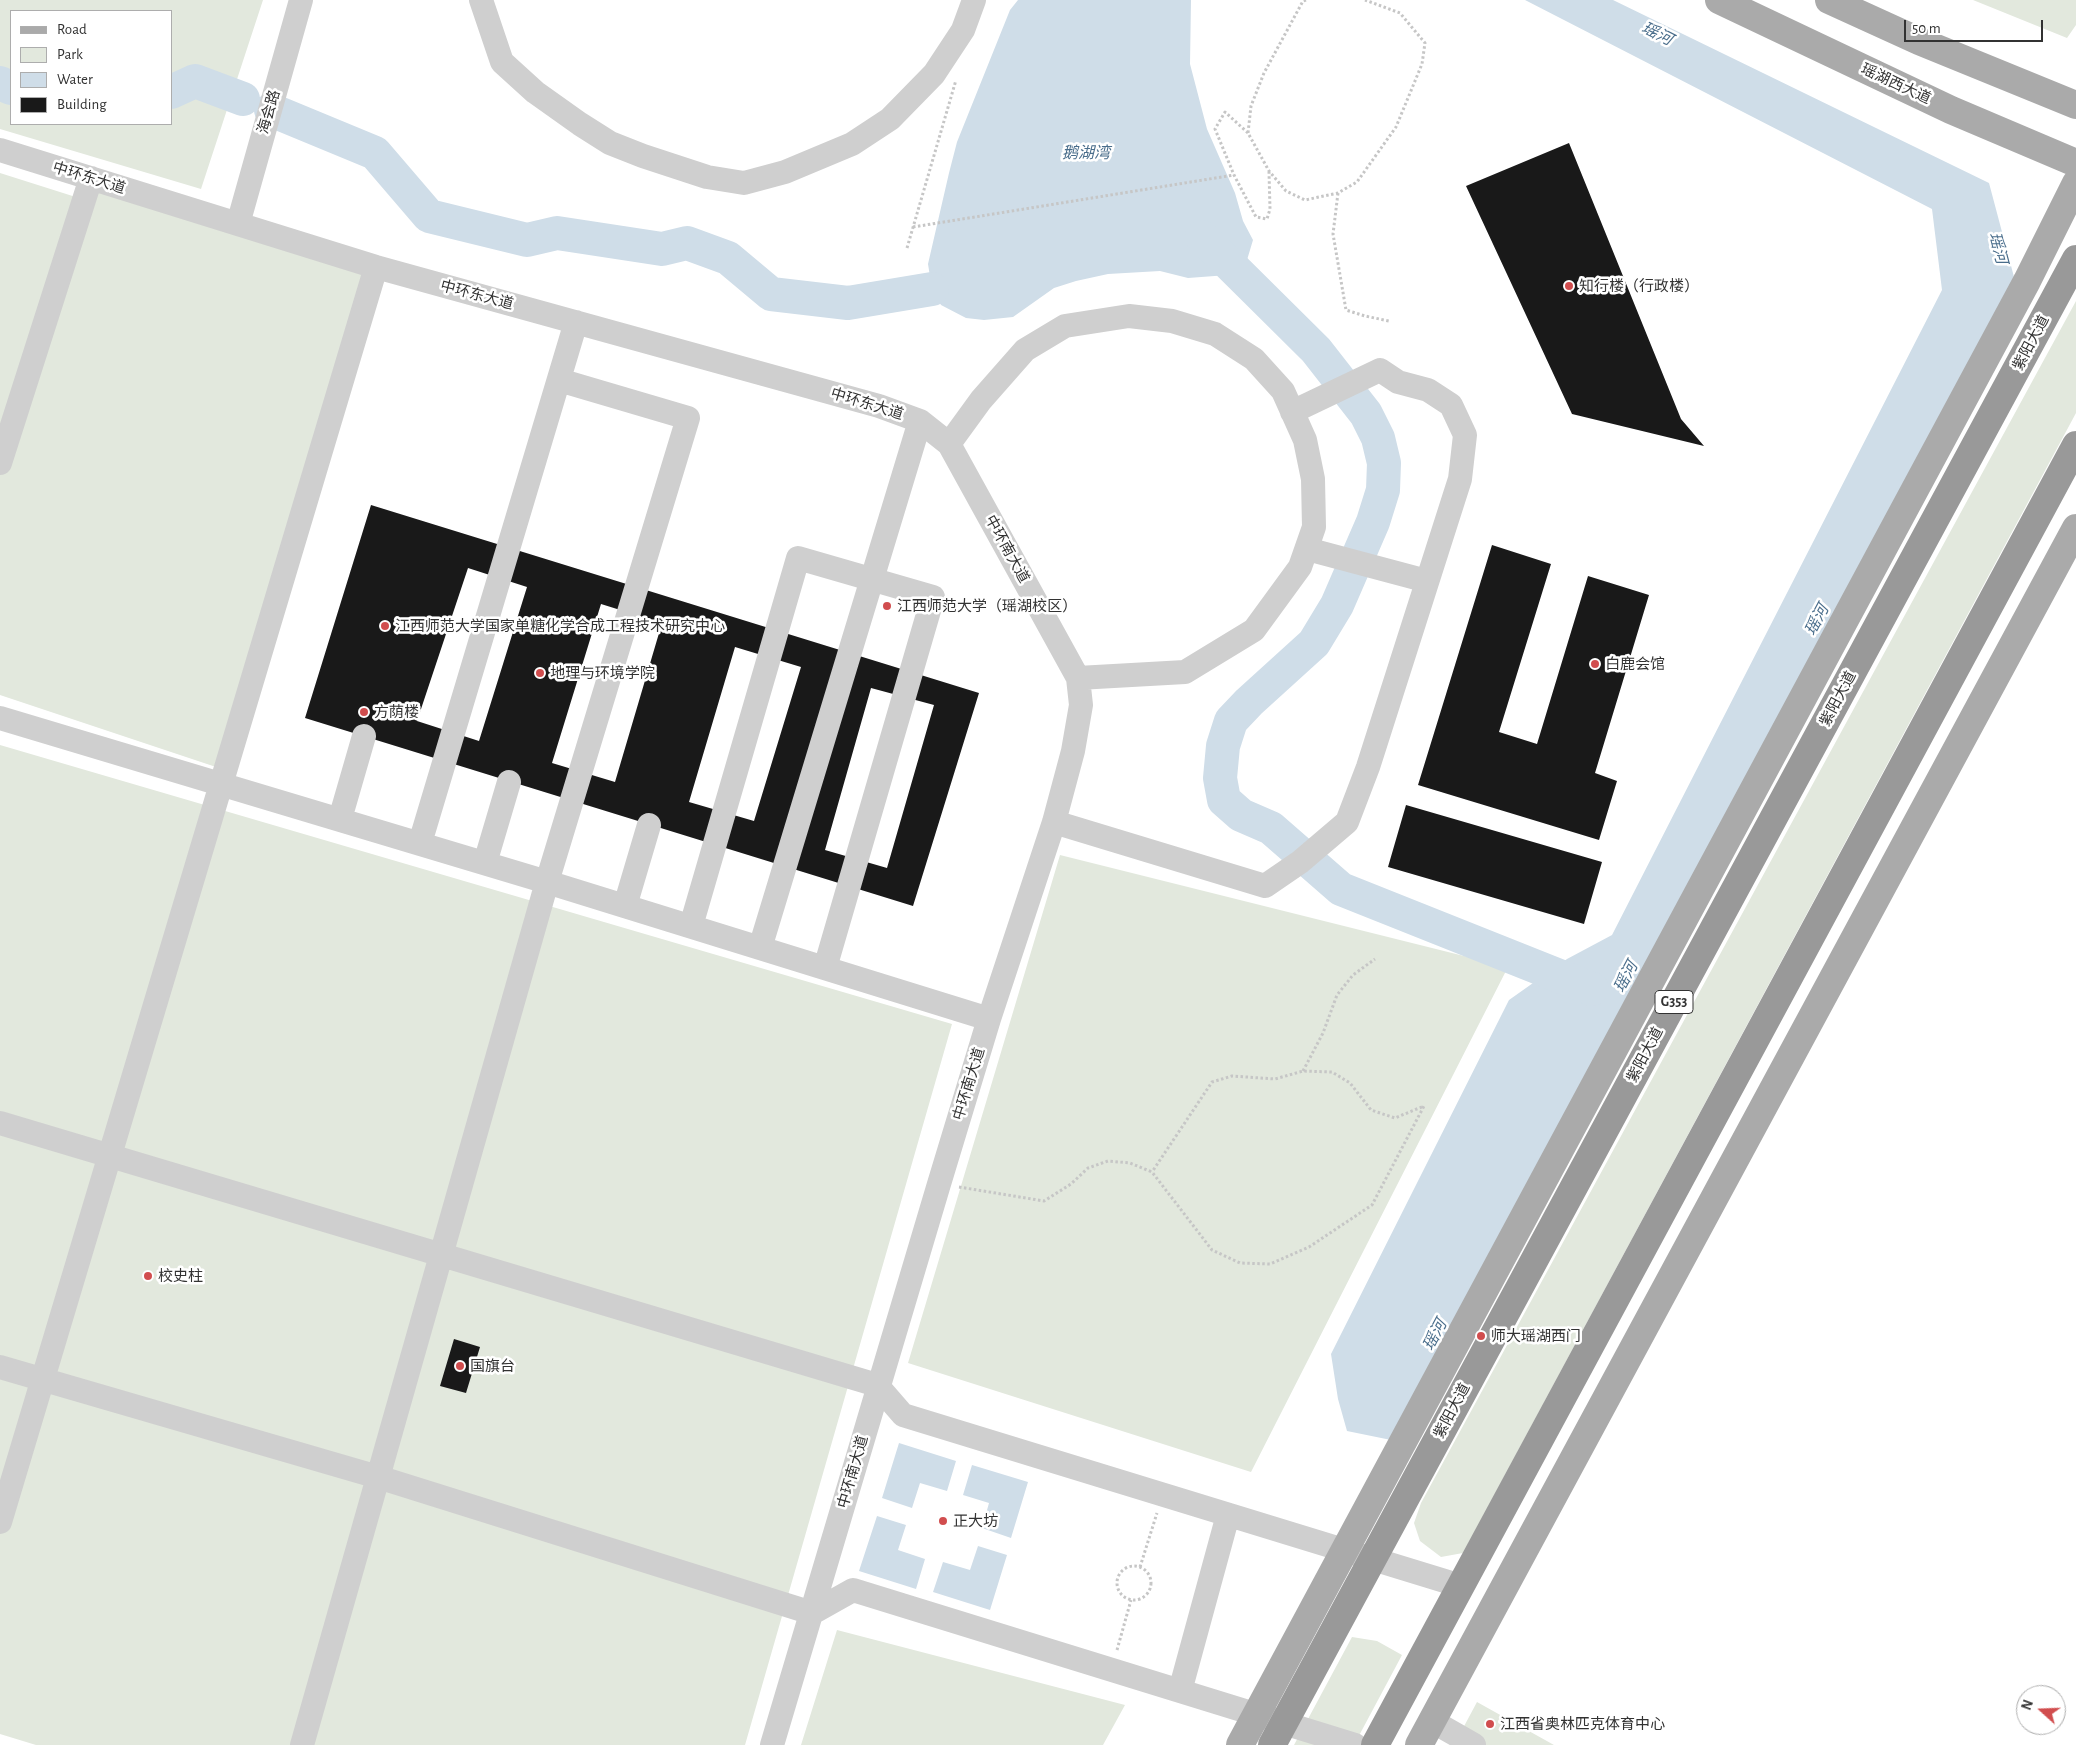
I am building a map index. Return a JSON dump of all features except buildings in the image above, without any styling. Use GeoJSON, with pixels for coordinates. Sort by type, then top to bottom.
{"type":"FeatureCollection","features":[{"type":"Feature","properties":{"kind":"highway","name":"紫阳大道"},"geometry":{"type":"LineString","coordinates":[[1278,1734],[2076,259]]}},
{"type":"Feature","properties":{"kind":"highway"},"geometry":{"type":"LineString","coordinates":[[1375,1745],[2076,446]]}},
{"type":"Feature","properties":{"kind":"main road","name":"瑶湖西大道"},"geometry":{"type":"LineString","coordinates":[[1719,0],[1951,110],[2076,163]]}},
{"type":"Feature","properties":{"kind":"main road"},"geometry":{"type":"LineString","coordinates":[[1829,0],[1919,41],[2076,105]]}},
{"type":"Feature","properties":{"kind":"main road"},"geometry":{"type":"LineString","coordinates":[[1240,1745],[2027,281],[2076,183]]}},
{"type":"Feature","properties":{"kind":"main road"},"geometry":{"type":"LineString","coordinates":[[1419,1745],[2076,528]]}},
{"type":"Feature","properties":{"kind":"street","name":"海会路"},"geometry":{"type":"LineString","coordinates":[[238,224],[301,0]]}},
{"type":"Feature","properties":{"kind":"street"},"geometry":{"type":"LineString","coordinates":[[482,0],[502,62],[536,92],[580,124],[610,143],[643,156],[707,177],[744,183],[785,172],[852,144],[890,119],[934,74],[963,30],[974,0]]}},
{"type":"Feature","properties":{"kind":"street","name":"中环东大道"},"geometry":{"type":"LineString","coordinates":[[0,150],[376,267],[879,406],[920,421],[949,444]]}},
{"type":"Feature","properties":{"kind":"street"},"geometry":{"type":"LineString","coordinates":[[0,463],[91,178]]}},
{"type":"Feature","properties":{"kind":"street"},"geometry":{"type":"LineString","coordinates":[[0,1522],[111,1157],[376,267]]}},
{"type":"Feature","properties":{"kind":"street"},"geometry":{"type":"LineString","coordinates":[[949,444],[981,400],[1025,350],[1065,326],[1129,316],[1172,322],[1215,334],[1254,359],[1283,391],[1305,440],[1313,479],[1314,527],[1300,568],[1254,630],[1185,672],[1078,678]]}},
{"type":"Feature","properties":{"kind":"street"},"geometry":{"type":"LineString","coordinates":[[420,844],[576,322]]}},
{"type":"Feature","properties":{"kind":"street"},"geometry":{"type":"LineString","coordinates":[[1054,822],[1265,886],[1300,862],[1347,822],[1368,767],[1460,479],[1465,434],[1451,405],[1428,390],[1398,382],[1380,370],[1292,412]]}},
{"type":"Feature","properties":{"kind":"street"},"geometry":{"type":"LineString","coordinates":[[302,1745],[548,882],[688,418],[559,380]]}},
{"type":"Feature","properties":{"kind":"street"},"geometry":{"type":"LineString","coordinates":[[760,948],[920,421]]}},
{"type":"Feature","properties":{"kind":"street","name":"中环南大道"},"geometry":{"type":"LineString","coordinates":[[772,1745],[878,1385],[989,1019],[1054,822],[1073,751],[1081,705],[1078,678],[949,444]]}},
{"type":"Feature","properties":{"kind":"street"},"geometry":{"type":"LineString","coordinates":[[1307,549],[1427,582]]}},
{"type":"Feature","properties":{"kind":"street"},"geometry":{"type":"LineString","coordinates":[[691,926],[798,558],[933,597],[825,968]]}},
{"type":"Feature","properties":{"kind":"street"},"geometry":{"type":"LineString","coordinates":[[0,718],[548,882],[989,1019]]}},
{"type":"Feature","properties":{"kind":"street"},"geometry":{"type":"LineString","coordinates":[[340,819],[364,736]]}},
{"type":"Feature","properties":{"kind":"street"},"geometry":{"type":"LineString","coordinates":[[485,863],[509,782]]}},
{"type":"Feature","properties":{"kind":"street"},"geometry":{"type":"LineString","coordinates":[[624,906],[650,825]]}},
{"type":"Feature","properties":{"kind":"street"},"geometry":{"type":"LineString","coordinates":[[0,1123],[878,1385],[903,1415],[1460,1586]]}},
{"type":"Feature","properties":{"kind":"street"},"geometry":{"type":"LineString","coordinates":[[0,1368],[378,1478],[812,1613],[853,1590],[1257,1714],[1278,1734],[1355,1745]]}},
{"type":"Feature","properties":{"kind":"street"},"geometry":{"type":"LineString","coordinates":[[1180,1691],[1228,1515]]}},
{"type":"Feature","properties":{"kind":"street"},"geometry":{"type":"LineString","coordinates":[[1432,1721],[1474,1745]]}},
{"type":"Feature","properties":{"kind":"path"},"geometry":{"type":"LineString","coordinates":[[1248,132],[1251,106],[1264,73],[1303,2],[1306,0]]}},
{"type":"Feature","properties":{"kind":"path"},"geometry":{"type":"LineString","coordinates":[[1269,171],[1270,209],[1267,219],[1256,216],[1234,175],[1215,129],[1225,112],[1248,132],[1269,171],[1286,191],[1305,200],[1338,193],[1357,182],[1396,127],[1422,64],[1425,43],[1400,13],[1365,0]]}},
{"type":"Feature","properties":{"kind":"path"},"geometry":{"type":"LineString","coordinates":[[907,248],[959,72]]}},
{"type":"Feature","properties":{"kind":"path"},"geometry":{"type":"LineString","coordinates":[[913,227],[1234,175]]}},
{"type":"Feature","properties":{"kind":"path"},"geometry":{"type":"LineString","coordinates":[[1338,193],[1333,234],[1346,310],[1365,316],[1389,320]]}},
{"type":"Feature","properties":{"kind":"path"},"geometry":{"type":"LineString","coordinates":[[1303,1071],[1323,1033],[1337,995],[1353,975],[1375,959]]}},
{"type":"Feature","properties":{"kind":"path"},"geometry":{"type":"LineString","coordinates":[[939,1184],[1044,1201],[1071,1184],[1088,1168],[1108,1161],[1130,1163],[1152,1172],[1212,1250],[1240,1263],[1270,1264],[1309,1247],[1372,1205],[1424,1106],[1395,1118],[1371,1110],[1350,1083],[1332,1072],[1303,1071],[1276,1078],[1232,1076],[1212,1082],[1152,1172]]}},
{"type":"Feature","properties":{"kind":"path"},"geometry":{"type":"LineString","coordinates":[[1140,1567],[1162,1495]]}},
{"type":"Feature","properties":{"kind":"path"},"geometry":{"type":"LineString","coordinates":[[1140,1567],[1150,1577],[1150,1588],[1144,1597],[1131,1600],[1119,1592],[1118,1576],[1126,1568],[1140,1567]]}},
{"type":"Feature","properties":{"kind":"path"},"geometry":{"type":"LineString","coordinates":[[1111,1670],[1131,1600]]}},
{"type":"Feature","properties":{"kind":"green space"},"geometry":{"type":"Polygon","coordinates":[[[0,0],[263,0],[201,189],[0,129],[0,0]]]}},
{"type":"Feature","properties":{"kind":"green space"},"geometry":{"type":"Polygon","coordinates":[[[1973,0],[2076,0],[2076,25],[2067,38],[1973,0]]]}},
{"type":"Feature","properties":{"kind":"green space"},"geometry":{"type":"Polygon","coordinates":[[[0,173],[82,199],[91,178],[376,267],[225,770],[0,695],[0,173]]]}},
{"type":"Feature","properties":{"kind":"green space"},"geometry":{"type":"Polygon","coordinates":[[[2076,301],[2076,413],[1463,1553],[1441,1557],[1420,1541],[1414,1523],[1421,1503],[2076,301]]]}},
{"type":"Feature","properties":{"kind":"green space"},"geometry":{"type":"Polygon","coordinates":[[[0,745],[952,1024],[745,1745],[36,1745],[0,1734],[0,745]]]}},
{"type":"Feature","properties":{"kind":"green space"},"geometry":{"type":"Polygon","coordinates":[[[1060,855],[1508,967],[1251,1472],[908,1363],[1060,855]]]}},
{"type":"Feature","properties":{"kind":"green space"},"geometry":{"type":"Polygon","coordinates":[[[837,1630],[1125,1705],[1103,1745],[801,1745],[837,1630]]]}},
{"type":"Feature","properties":{"kind":"green space"},"geometry":{"type":"Polygon","coordinates":[[[1352,1637],[1377,1641],[1402,1655],[1354,1745],[1294,1745],[1352,1637]]]}},
{"type":"Feature","properties":{"kind":"green space","name":"江西省奥林匹克体育中心"},"geometry":{"type":"Polygon","coordinates":[[[1477,1702],[1554,1745],[1454,1745],[1477,1702]]]}},
{"type":"Feature","properties":{"kind":"water","name":"鹅湖湾"},"geometry":{"type":"Polygon","coordinates":[[[1018,0],[1191,0],[1190,64],[1207,129],[1235,193],[1243,221],[1253,240],[1247,260],[1228,275],[1188,278],[1160,271],[1108,274],[1076,281],[1054,288],[1013,317],[984,320],[966,318],[941,305],[932,289],[928,264],[949,173],[957,142],[1010,10],[1018,0]]]}},
{"type":"Feature","properties":{"kind":"water","name":"瑶河"},"geometry":{"type":"Polygon","coordinates":[[[1525,0],[1613,0],[1989,183],[2014,277],[1396,1441],[1347,1431],[1338,1399],[1331,1354],[1509,1000],[1567,959],[1612,935],[1942,290],[1932,209],[1525,0]]]}},
{"type":"Feature","properties":{"kind":"water"},"geometry":{"type":"Polygon","coordinates":[[[899,1443],[956,1461],[947,1491],[920,1483],[912,1508],[882,1498],[899,1443]]]}},
{"type":"Feature","properties":{"kind":"water"},"geometry":{"type":"Polygon","coordinates":[[[972,1465],[1028,1482],[1011,1538],[982,1528],[989,1503],[963,1495],[972,1465]]]}},
{"type":"Feature","properties":{"kind":"water"},"geometry":{"type":"Polygon","coordinates":[[[877,1516],[906,1525],[898,1550],[925,1559],[916,1589],[859,1571],[877,1516]]]}},
{"type":"Feature","properties":{"kind":"water"},"geometry":{"type":"Polygon","coordinates":[[[978,1546],[1007,1555],[990,1610],[933,1592],[943,1562],[970,1570],[978,1546]]]}},
{"type":"Feature","properties":{"kind":"waterway"},"geometry":{"type":"LineString","coordinates":[[172,92],[195,81],[243,99]]}},
{"type":"Feature","properties":{"kind":"waterway"},"geometry":{"type":"LineString","coordinates":[[0,83],[10,88]]}},
{"type":"Feature","properties":{"kind":"waterway"},"geometry":{"type":"LineString","coordinates":[[271,110],[375,153],[429,216],[527,240],[557,233],[662,249],[687,243],[728,258],[771,294],[848,303],[932,289]]}},
{"type":"Feature","properties":{"kind":"waterway"},"geometry":{"type":"LineString","coordinates":[[1202,237],[1316,350],[1366,414],[1378,438],[1384,463],[1383,490],[1373,522],[1337,605],[1314,643],[1249,702],[1231,721],[1223,746],[1220,778],[1224,800],[1241,815],[1271,828],[1341,889],[1592,989]]}},
{"type":"Feature","properties":{"kind":"place","name":"知行楼（行政楼）"},"geometry":{"type":"Point","coordinates":[1569,286]}},
{"type":"Feature","properties":{"kind":"place","name":"江西师范大学（瑶湖校区）"},"geometry":{"type":"Point","coordinates":[887,606]}},
{"type":"Feature","properties":{"kind":"place","name":"江西师范大学国家单糖化学合成工程技术研究中心"},"geometry":{"type":"Point","coordinates":[385,626]}},
{"type":"Feature","properties":{"kind":"place","name":"白鹿会馆"},"geometry":{"type":"Point","coordinates":[1595,664]}},
{"type":"Feature","properties":{"kind":"place","name":"地理与环境学院"},"geometry":{"type":"Point","coordinates":[540,673]}},
{"type":"Feature","properties":{"kind":"place","name":"方荫楼"},"geometry":{"type":"Point","coordinates":[364,712]}},
{"type":"Feature","properties":{"kind":"place","name":"校史柱"},"geometry":{"type":"Point","coordinates":[148,1276]}},
{"type":"Feature","properties":{"kind":"place","name":"师大瑶湖西门"},"geometry":{"type":"Point","coordinates":[1481,1336]}},
{"type":"Feature","properties":{"kind":"place","name":"国旗台"},"geometry":{"type":"Point","coordinates":[460,1366]}},
{"type":"Feature","properties":{"kind":"place","name":"正大坊"},"geometry":{"type":"Point","coordinates":[943,1521]}},
{"type":"Feature","properties":{"kind":"place","name":"江西省奥林匹克体育中心"},"geometry":{"type":"Point","coordinates":[1490,1724]}}]}
